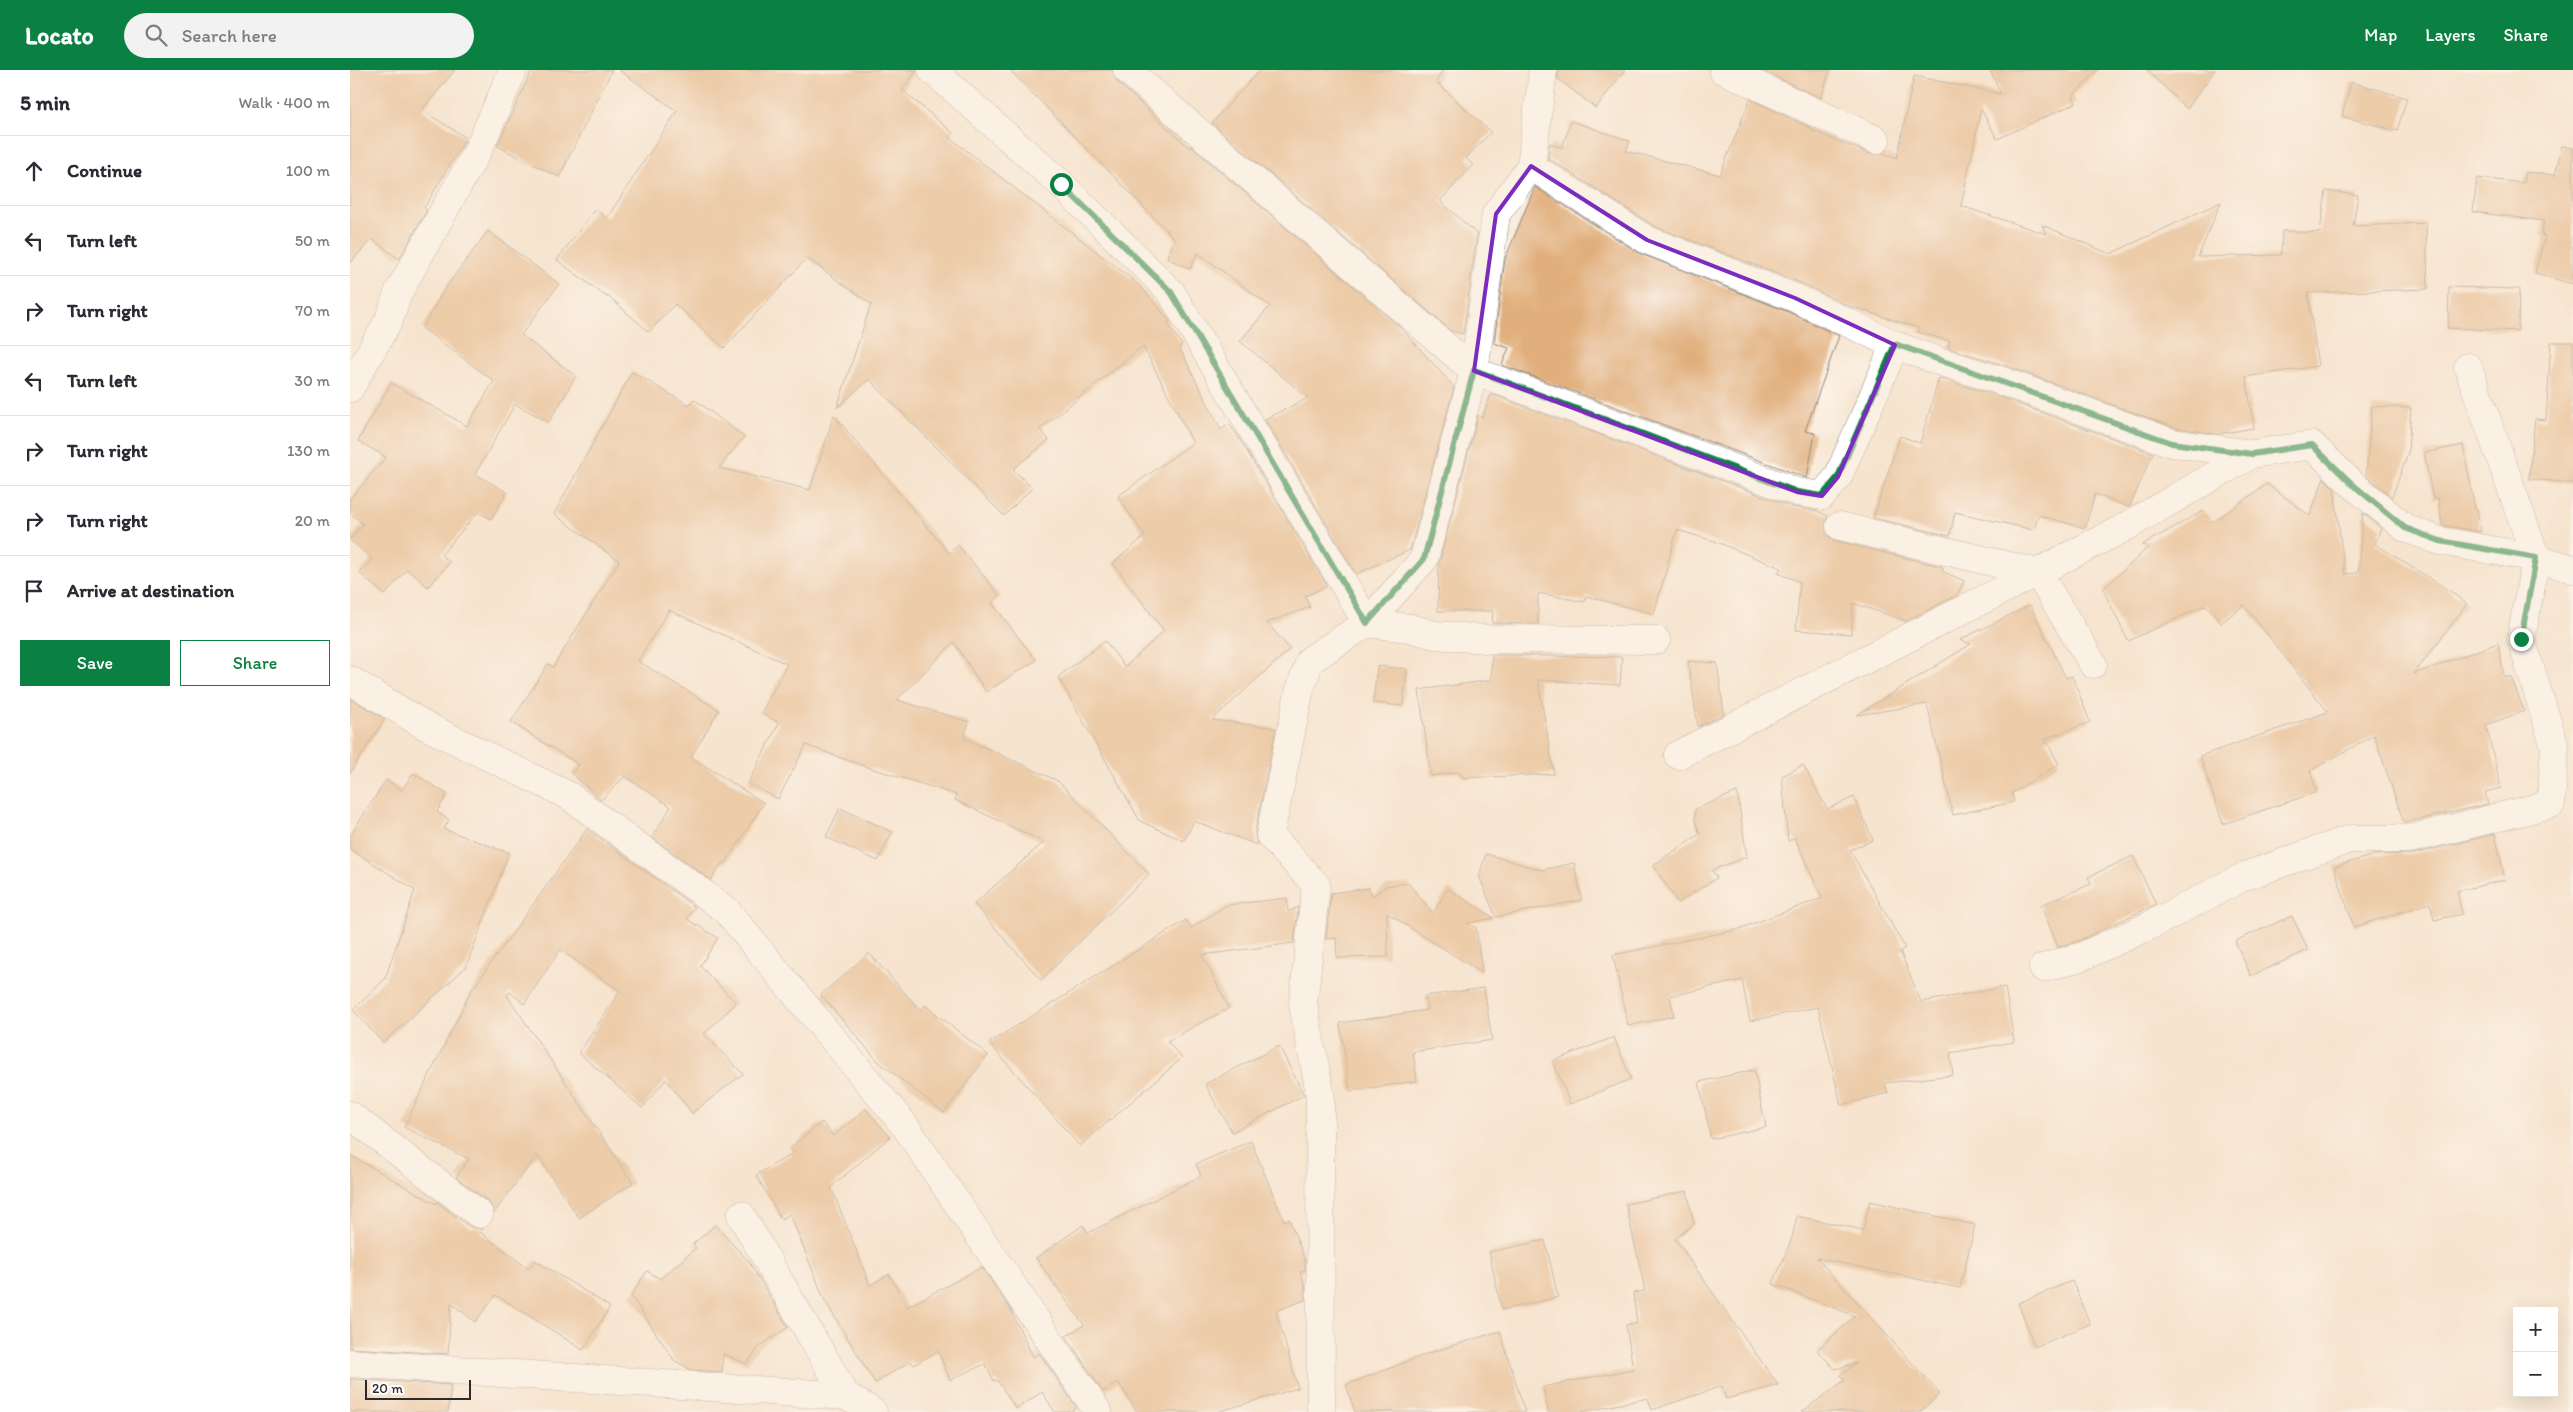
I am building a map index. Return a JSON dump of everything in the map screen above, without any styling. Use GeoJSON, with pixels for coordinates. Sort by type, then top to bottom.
{"type":"FeatureCollection","features":[{"type":"Feature","properties":{"kind":"street"},"geometry":{"type":"LineString","coordinates":[[350,388],[358,350],[390,320],[398,293],[479,148],[513,70]]}},
{"type":"Feature","properties":{"kind":"street"},"geometry":{"type":"LineString","coordinates":[[932,70],[1061,184],[1171,292],[1367,623]]}},
{"type":"Feature","properties":{"kind":"street"},"geometry":{"type":"LineString","coordinates":[[1127,70],[1474,370],[1797,492],[1822,496],[1838,477],[1895,344]]}},
{"type":"Feature","properties":{"kind":"street"},"geometry":{"type":"LineString","coordinates":[[1321,1412],[1320,1093],[1302,1004],[1316,885],[1270,835],[1299,693],[1310,660],[1367,623],[1424,559],[1474,370],[1496,214],[1531,166],[1544,70]]}},
{"type":"Feature","properties":{"kind":"street"},"geometry":{"type":"LineString","coordinates":[[1723,70],[1876,140]]}},
{"type":"Feature","properties":{"kind":"street"},"geometry":{"type":"LineString","coordinates":[[1531,166],[1647,240],[1795,298],[1895,344],[2172,443],[2252,454],[2312,445],[2351,483],[2405,528],[2440,541],[2536,558],[2573,569]]}},
{"type":"Feature","properties":{"kind":"street"},"geometry":{"type":"LineString","coordinates":[[2043,968],[2083,956],[2149,926],[2245,876],[2350,839],[2410,839],[2551,804],[2555,747],[2521,639],[2536,558],[2468,367]]}},
{"type":"Feature","properties":{"kind":"street"},"geometry":{"type":"LineString","coordinates":[[1678,755],[2120,530],[2252,454]]}},
{"type":"Feature","properties":{"kind":"street"},"geometry":{"type":"LineString","coordinates":[[1840,526],[2038,573],[2093,664]]}},
{"type":"Feature","properties":{"kind":"street"},"geometry":{"type":"LineString","coordinates":[[1367,623],[1410,628],[1435,635],[1478,638],[1656,640]]}},
{"type":"Feature","properties":{"kind":"street"},"geometry":{"type":"LineString","coordinates":[[350,680],[424,725],[570,796],[726,910],[905,1126],[1098,1412]]}},
{"type":"Feature","properties":{"kind":"street"},"geometry":{"type":"LineString","coordinates":[[350,1115],[479,1214]]}},
{"type":"Feature","properties":{"kind":"street"},"geometry":{"type":"LineString","coordinates":[[741,1215],[846,1396]]}},
{"type":"Feature","properties":{"kind":"street"},"geometry":{"type":"LineString","coordinates":[[350,1363],[846,1396],[873,1412]]}},
{"type":"Feature","properties":{"kind":"highlighted area"},"geometry":{"type":"Polygon","coordinates":[[[1531,166],[1647,240],[1795,298],[1895,345],[1838,477],[1822,496],[1797,492],[1474,371],[1496,214],[1531,166]]]}},
{"type":"Feature","properties":{"kind":"building"},"geometry":{"type":"Polygon","coordinates":[[[350,70],[455,70],[422,110],[466,138],[424,208],[427,210],[399,259],[372,239],[350,263],[350,70]]]}},
{"type":"Feature","properties":{"kind":"building"},"geometry":{"type":"Polygon","coordinates":[[[532,70],[612,70],[559,177],[497,146],[532,70]]]}},
{"type":"Feature","properties":{"kind":"building"},"geometry":{"type":"Polygon","coordinates":[[[619,70],[917,70],[902,90],[953,133],[949,137],[1137,283],[1170,321],[1167,323],[1182,345],[1179,347],[1221,430],[1229,424],[1236,433],[1327,586],[1305,596],[1310,607],[1267,623],[1290,649],[1212,720],[1276,728],[1255,832],[1257,845],[1194,821],[1184,841],[1140,821],[1058,677],[1105,641],[1125,667],[1164,631],[1113,563],[1145,536],[1118,496],[1193,443],[1143,346],[1040,429],[1049,440],[1013,469],[1032,488],[1004,516],[869,379],[837,408],[872,305],[807,258],[724,348],[675,304],[649,332],[608,296],[557,260],[595,209],[607,218],[677,111],[619,70]]]}},
{"type":"Feature","properties":{"kind":"building"},"geometry":{"type":"Polygon","coordinates":[[[1010,70],[1112,70],[1117,82],[1190,148],[1191,146],[1402,329],[1454,387],[1410,550],[1356,574],[1265,419],[1308,398],[1240,341],[1270,306],[1198,253],[1190,269],[1167,258],[1175,239],[1010,70]]]}},
{"type":"Feature","properties":{"kind":"building"},"geometry":{"type":"Polygon","coordinates":[[[1260,70],[1443,70],[1436,82],[1491,132],[1466,158],[1473,165],[1440,201],[1477,234],[1463,334],[1451,331],[1212,123],[1260,70]]]}},
{"type":"Feature","properties":{"kind":"building"},"geometry":{"type":"Polygon","coordinates":[[[1558,70],[1625,70],[1596,108],[1558,79],[1558,70]]]}},
{"type":"Feature","properties":{"kind":"building"},"geometry":{"type":"Polygon","coordinates":[[[1761,70],[1830,70],[1821,98],[1761,70]]]}},
{"type":"Feature","properties":{"kind":"building"},"geometry":{"type":"Polygon","coordinates":[[[1990,70],[2098,70],[2073,96],[2076,103],[1997,139],[1981,109],[1961,206],[2046,234],[2042,225],[2110,254],[2221,202],[2198,257],[2281,255],[2282,231],[2320,233],[2326,191],[2358,195],[2353,226],[2426,223],[2428,289],[2308,293],[2318,366],[2246,377],[2254,428],[2218,434],[2176,428],[2001,364],[1948,348],[1950,341],[1918,332],[1919,328],[1849,306],[1801,283],[1654,226],[1548,158],[1550,143],[1562,148],[1571,121],[1630,141],[1626,151],[1720,175],[1750,99],[1811,128],[1811,130],[1870,154],[1883,153],[1897,158],[1914,76],[2001,94],[1990,70]]]}},
{"type":"Feature","properties":{"kind":"building"},"geometry":{"type":"Polygon","coordinates":[[[2147,70],[2215,70],[2187,109],[2147,70]]]}},
{"type":"Feature","properties":{"kind":"building"},"geometry":{"type":"Polygon","coordinates":[[[2351,82],[2407,98],[2397,131],[2342,116],[2351,82]]]}},
{"type":"Feature","properties":{"kind":"building"},"geometry":{"type":"Polygon","coordinates":[[[2562,146],[2573,148],[2573,284],[2535,273],[2545,236],[2541,235],[2544,221],[2473,212],[2477,178],[2524,183],[2526,172],[2555,175],[2562,146]]]}},
{"type":"Feature","properties":{"kind":"building"},"geometry":{"type":"Polygon","coordinates":[[[1535,187],[1641,254],[1789,312],[1839,336],[1805,431],[1815,433],[1807,478],[1502,365],[1509,348],[1494,343],[1505,259],[1535,187]]]}},
{"type":"Feature","properties":{"kind":"building"},"geometry":{"type":"Polygon","coordinates":[[[488,231],[559,284],[521,335],[576,376],[549,422],[515,404],[475,474],[507,492],[491,519],[478,512],[441,555],[450,562],[428,587],[407,569],[385,595],[359,573],[372,559],[350,540],[363,524],[350,513],[350,499],[386,457],[358,441],[391,383],[467,426],[494,381],[422,328],[446,287],[488,231]]]}},
{"type":"Feature","properties":{"kind":"building"},"geometry":{"type":"Polygon","coordinates":[[[2449,287],[2519,289],[2518,331],[2448,328],[2449,287]]]}},
{"type":"Feature","properties":{"kind":"building"},"geometry":{"type":"Polygon","coordinates":[[[2551,342],[2573,342],[2573,483],[2529,479],[2535,419],[2546,420],[2551,342]]]}},
{"type":"Feature","properties":{"kind":"building"},"geometry":{"type":"Polygon","coordinates":[[[632,372],[689,405],[694,399],[744,437],[719,468],[810,490],[834,415],[949,553],[958,545],[1000,596],[992,603],[1036,660],[986,692],[954,642],[897,700],[969,722],[964,738],[1058,781],[1149,874],[1041,980],[974,904],[1044,842],[955,800],[957,795],[861,765],[806,745],[778,799],[748,783],[779,723],[761,713],[787,664],[669,610],[638,661],[719,710],[691,757],[764,803],[725,864],[723,862],[711,880],[652,837],[671,807],[625,776],[601,800],[571,773],[579,765],[511,722],[548,664],[553,667],[619,561],[554,514],[632,372]]]}},
{"type":"Feature","properties":{"kind":"building"},"geometry":{"type":"Polygon","coordinates":[[[1939,378],[1991,394],[2153,453],[2130,506],[2128,507],[2095,494],[2085,528],[2038,515],[2034,530],[1955,512],[1950,536],[1873,518],[1900,436],[1920,443],[1939,378]]]}},
{"type":"Feature","properties":{"kind":"building"},"geometry":{"type":"Polygon","coordinates":[[[1491,394],[1792,507],[1817,511],[1828,516],[1825,523],[1825,531],[1829,537],[1836,541],[1943,567],[1942,571],[1964,581],[1957,595],[1906,621],[1853,603],[1851,634],[1796,630],[1800,582],[1778,573],[1781,568],[1714,541],[1677,530],[1654,614],[1586,596],[1585,602],[1538,593],[1538,624],[1492,623],[1493,611],[1438,611],[1439,564],[1478,415],[1482,418],[1491,394]]]}},
{"type":"Feature","properties":{"kind":"building"},"geometry":{"type":"Polygon","coordinates":[[[2372,406],[2411,408],[2408,453],[2392,497],[2366,475],[2372,406]]]}},
{"type":"Feature","properties":{"kind":"building"},"geometry":{"type":"Polygon","coordinates":[[[2463,445],[2481,532],[2442,525],[2438,498],[2433,499],[2424,453],[2463,445]]]}},
{"type":"Feature","properties":{"kind":"building"},"geometry":{"type":"Polygon","coordinates":[[[2324,478],[2334,488],[2345,574],[2358,573],[2363,513],[2381,528],[2375,544],[2450,591],[2467,604],[2414,674],[2498,643],[2504,677],[2511,677],[2524,711],[2486,725],[2501,788],[2485,792],[2488,804],[2404,823],[2374,735],[2310,771],[2317,792],[2223,824],[2200,756],[2328,712],[2244,605],[2221,623],[2206,605],[2128,641],[2103,589],[2149,547],[2142,545],[2203,511],[2213,522],[2267,484],[2310,516],[2324,478]]]}},
{"type":"Feature","properties":{"kind":"building"},"geometry":{"type":"Polygon","coordinates":[[[2030,605],[2066,678],[2072,676],[2090,722],[2045,739],[2059,764],[2012,793],[2014,802],[1953,815],[1927,704],[1857,715],[1971,644],[1960,640],[2030,605]]]}},
{"type":"Feature","properties":{"kind":"building"},"geometry":{"type":"Polygon","coordinates":[[[1492,655],[1622,657],[1620,685],[1538,680],[1554,774],[1464,778],[1458,772],[1431,776],[1419,690],[1491,680],[1492,655]]]}},
{"type":"Feature","properties":{"kind":"building"},"geometry":{"type":"Polygon","coordinates":[[[1688,661],[1717,663],[1724,714],[1698,727],[1688,661]]]}},
{"type":"Feature","properties":{"kind":"building"},"geometry":{"type":"Polygon","coordinates":[[[1377,666],[1407,669],[1403,706],[1373,703],[1377,666]]]}},
{"type":"Feature","properties":{"kind":"building"},"geometry":{"type":"Polygon","coordinates":[[[350,698],[385,719],[350,773],[350,698]]]}},
{"type":"Feature","properties":{"kind":"building"},"geometry":{"type":"Polygon","coordinates":[[[1803,765],[1827,809],[1854,797],[1873,840],[1850,850],[1905,948],[1900,951],[1921,1002],[2005,987],[2014,1042],[1950,1053],[1953,1075],[1885,1083],[1888,1093],[1841,1105],[1818,1007],[1750,1021],[1742,980],[1670,996],[1674,1016],[1628,1026],[1613,955],[1736,930],[1822,898],[1795,838],[1788,841],[1782,776],[1803,765]]]}},
{"type":"Feature","properties":{"kind":"building"},"geometry":{"type":"Polygon","coordinates":[[[413,773],[447,794],[437,812],[449,820],[444,829],[509,853],[466,967],[383,1043],[353,1010],[385,979],[415,890],[350,849],[350,836],[386,780],[402,790],[413,773]]]}},
{"type":"Feature","properties":{"kind":"building"},"geometry":{"type":"Polygon","coordinates":[[[1737,792],[1747,857],[1712,870],[1717,878],[1678,903],[1653,865],[1700,834],[1695,820],[1695,809],[1737,792]]]}},
{"type":"Feature","properties":{"kind":"building"},"geometry":{"type":"Polygon","coordinates":[[[840,808],[892,832],[878,861],[826,837],[840,808]]]}},
{"type":"Feature","properties":{"kind":"building"},"geometry":{"type":"Polygon","coordinates":[[[587,829],[695,907],[687,919],[718,938],[700,966],[736,1003],[704,1034],[743,1074],[692,1113],[666,1079],[642,1108],[579,1053],[620,991],[560,950],[524,1004],[510,992],[507,995],[633,1183],[579,1218],[537,1155],[494,1213],[489,1202],[456,1177],[469,1159],[404,1127],[471,991],[587,829]]]}},
{"type":"Feature","properties":{"kind":"building"},"geometry":{"type":"Polygon","coordinates":[[[2495,834],[2505,880],[2457,891],[2462,914],[2434,920],[2430,903],[2354,927],[2334,867],[2374,855],[2414,854],[2495,834]]]}},
{"type":"Feature","properties":{"kind":"building"},"geometry":{"type":"Polygon","coordinates":[[[1486,854],[1541,870],[1574,863],[1582,900],[1496,917],[1479,876],[1486,854]]]}},
{"type":"Feature","properties":{"kind":"building"},"geometry":{"type":"Polygon","coordinates":[[[2133,856],[2156,904],[2078,941],[2058,947],[2041,905],[2091,884],[2088,877],[2133,856]]]}},
{"type":"Feature","properties":{"kind":"building"},"geometry":{"type":"Polygon","coordinates":[[[1408,883],[1433,913],[1448,889],[1494,918],[1467,923],[1476,928],[1482,973],[1387,913],[1388,957],[1337,958],[1336,938],[1326,939],[1331,893],[1369,888],[1373,896],[1386,886],[1408,883]]]}},
{"type":"Feature","properties":{"kind":"building"},"geometry":{"type":"Polygon","coordinates":[[[1287,898],[1288,912],[1298,907],[1294,943],[1202,955],[1229,1008],[1167,1041],[1182,1058],[1080,1146],[989,1043],[1186,920],[1191,928],[1227,905],[1287,898]]]}},
{"type":"Feature","properties":{"kind":"building"},"geometry":{"type":"Polygon","coordinates":[[[2292,916],[2308,950],[2251,976],[2235,941],[2292,916]]]}},
{"type":"Feature","properties":{"kind":"building"},"geometry":{"type":"Polygon","coordinates":[[[869,953],[921,1011],[925,1005],[988,1055],[944,1113],[879,1062],[821,995],[869,953]]]}},
{"type":"Feature","properties":{"kind":"building"},"geometry":{"type":"Polygon","coordinates":[[[1484,988],[1492,1040],[1413,1052],[1417,1081],[1350,1091],[1340,1023],[1427,1010],[1425,996],[1484,988]]]}},
{"type":"Feature","properties":{"kind":"building"},"geometry":{"type":"Polygon","coordinates":[[[1614,1037],[1631,1079],[1570,1104],[1553,1061],[1614,1037]]]}},
{"type":"Feature","properties":{"kind":"building"},"geometry":{"type":"Polygon","coordinates":[[[1279,1046],[1304,1095],[1232,1132],[1205,1084],[1279,1046]]]}},
{"type":"Feature","properties":{"kind":"building"},"geometry":{"type":"Polygon","coordinates":[[[1754,1070],[1766,1127],[1711,1139],[1699,1082],[1754,1070]]]}},
{"type":"Feature","properties":{"kind":"building"},"geometry":{"type":"Polygon","coordinates":[[[866,1109],[890,1137],[831,1187],[870,1285],[889,1274],[907,1307],[982,1267],[1010,1309],[1033,1357],[1039,1353],[1077,1408],[1071,1412],[1055,1412],[1042,1392],[1016,1409],[997,1380],[994,1381],[985,1364],[950,1380],[938,1351],[914,1365],[911,1361],[875,1383],[825,1301],[790,1214],[781,1219],[756,1175],[794,1153],[790,1148],[822,1122],[833,1136],[866,1109]]]}},
{"type":"Feature","properties":{"kind":"building"},"geometry":{"type":"Polygon","coordinates":[[[1251,1141],[1284,1221],[1289,1219],[1305,1260],[1305,1270],[1300,1272],[1305,1285],[1305,1300],[1276,1311],[1298,1388],[1217,1412],[1137,1412],[1118,1382],[1103,1392],[1066,1336],[1084,1325],[1036,1258],[1083,1225],[1088,1233],[1201,1176],[1196,1164],[1251,1141]]]}},
{"type":"Feature","properties":{"kind":"building"},"geometry":{"type":"Polygon","coordinates":[[[350,1155],[436,1204],[437,1202],[470,1227],[483,1229],[480,1232],[529,1269],[535,1260],[610,1307],[583,1350],[496,1295],[475,1322],[451,1303],[448,1354],[350,1348],[350,1155]]]}},
{"type":"Feature","properties":{"kind":"building"},"geometry":{"type":"Polygon","coordinates":[[[1687,1191],[1694,1224],[1675,1239],[1778,1385],[1726,1399],[1722,1386],[1652,1410],[1648,1398],[1582,1412],[1548,1412],[1543,1387],[1633,1369],[1626,1325],[1637,1323],[1633,1293],[1645,1291],[1626,1204],[1687,1191]]]}},
{"type":"Feature","properties":{"kind":"building"},"geometry":{"type":"Polygon","coordinates":[[[1870,1201],[1975,1225],[1960,1288],[1817,1258],[1940,1394],[1920,1412],[1802,1412],[1845,1380],[1840,1375],[1857,1363],[1835,1369],[1817,1350],[1855,1316],[1773,1284],[1792,1238],[1797,1216],[1863,1230],[1870,1201]]]}},
{"type":"Feature","properties":{"kind":"building"},"geometry":{"type":"Polygon","coordinates":[[[715,1225],[749,1262],[788,1327],[759,1347],[747,1364],[723,1354],[722,1372],[691,1370],[674,1360],[631,1296],[647,1271],[660,1279],[696,1248],[693,1244],[715,1225]]]}},
{"type":"Feature","properties":{"kind":"building"},"geometry":{"type":"Polygon","coordinates":[[[1545,1240],[1558,1297],[1502,1310],[1489,1252],[1545,1240]]]}},
{"type":"Feature","properties":{"kind":"building"},"geometry":{"type":"Polygon","coordinates":[[[2072,1281],[2090,1324],[2035,1347],[2018,1303],[2072,1281]]]}},
{"type":"Feature","properties":{"kind":"building"},"geometry":{"type":"Polygon","coordinates":[[[1500,1331],[1525,1412],[1355,1412],[1346,1385],[1432,1352],[1500,1331]]]}},
{"type":"Feature","properties":{"kind":"building"},"geometry":{"type":"Polygon","coordinates":[[[350,1379],[451,1385],[448,1412],[350,1412],[350,1379]]]}},
{"type":"Feature","properties":{"kind":"route"},"geometry":{"type":"LineString","coordinates":[[1061,184],[1171,292],[1367,623],[1424,559],[1474,370],[1797,492],[1822,496],[1838,477],[1895,344],[1938,361],[1996,378],[2172,443],[2252,454],[2312,445],[2351,483],[2405,528],[2440,541],[2536,558],[2521,639]]}}]}
